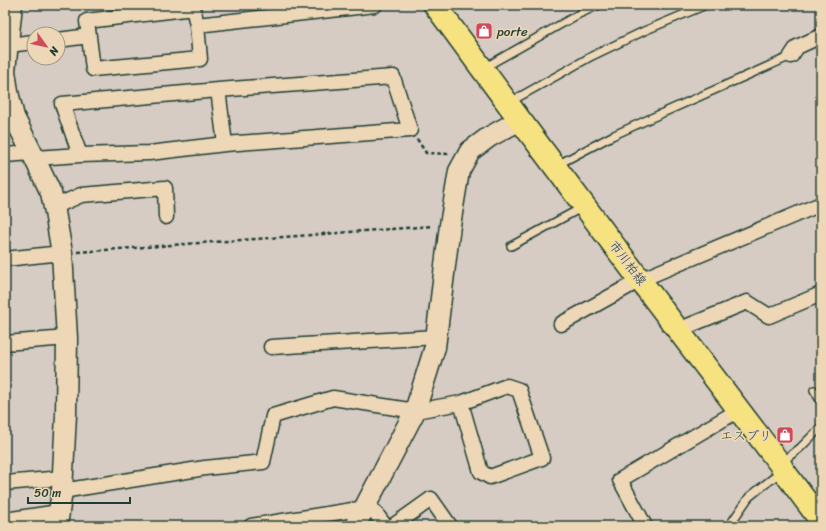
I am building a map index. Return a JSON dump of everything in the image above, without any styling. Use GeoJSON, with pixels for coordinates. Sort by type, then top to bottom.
{"type":"FeatureCollection","features":[{"type":"Feature","properties":{"kind":"main road","name":"市川柏線"},"geometry":{"type":"LineString","coordinates":[[442,7],[514,112],[782,467],[821,521]]}},
{"type":"Feature","properties":{"kind":"street"},"geometry":{"type":"LineString","coordinates":[[5,520],[58,519],[62,484],[66,415],[66,338],[62,253],[50,193],[14,117],[8,92],[5,71],[12,5]]}},
{"type":"Feature","properties":{"kind":"street"},"geometry":{"type":"LineString","coordinates":[[197,25],[375,5]]}},
{"type":"Feature","properties":{"kind":"street"},"geometry":{"type":"LineString","coordinates":[[193,8],[197,25],[200,58],[93,69],[89,36],[87,21],[193,8]]}},
{"type":"Feature","properties":{"kind":"street"},"geometry":{"type":"LineString","coordinates":[[66,39],[89,36]]}},
{"type":"Feature","properties":{"kind":"street"},"geometry":{"type":"LineString","coordinates":[[791,56],[797,47],[821,36]]}},
{"type":"Feature","properties":{"kind":"street"},"geometry":{"type":"LineString","coordinates":[[8,45],[26,43]]}},
{"type":"Feature","properties":{"kind":"street"},"geometry":{"type":"LineString","coordinates":[[5,155],[80,155],[149,153],[225,144],[410,130],[393,76],[62,104],[80,155]]}},
{"type":"Feature","properties":{"kind":"street"},"geometry":{"type":"LineString","coordinates":[[218,90],[225,144]]}},
{"type":"Feature","properties":{"kind":"street"},"geometry":{"type":"LineString","coordinates":[[355,526],[415,411],[435,347],[450,225],[459,171],[470,151],[489,137],[514,112]]}},
{"type":"Feature","properties":{"kind":"street"},"geometry":{"type":"LineString","coordinates":[[54,207],[81,195],[165,188],[166,217]]}},
{"type":"Feature","properties":{"kind":"street"},"geometry":{"type":"LineString","coordinates":[[561,324],[640,280],[821,204]]}},
{"type":"Feature","properties":{"kind":"street"},"geometry":{"type":"LineString","coordinates":[[5,259],[62,253]]}},
{"type":"Feature","properties":{"kind":"street"},"geometry":{"type":"LineString","coordinates":[[678,330],[747,302],[769,316],[821,294]]}},
{"type":"Feature","properties":{"kind":"street"},"geometry":{"type":"LineString","coordinates":[[271,347],[436,337]]}},
{"type":"Feature","properties":{"kind":"street"},"geometry":{"type":"LineString","coordinates":[[5,343],[66,338]]}},
{"type":"Feature","properties":{"kind":"street"},"geometry":{"type":"LineString","coordinates":[[5,483],[62,484],[263,462],[272,416],[333,398],[415,411],[461,403],[507,386],[519,390],[542,458],[490,477],[481,472],[461,403]]}},
{"type":"Feature","properties":{"kind":"street"},"geometry":{"type":"LineString","coordinates":[[645,526],[620,480],[739,410]]}},
{"type":"Feature","properties":{"kind":"street"},"geometry":{"type":"LineString","coordinates":[[392,526],[431,499],[450,526]]}},
{"type":"Feature","properties":{"kind":"street"},"geometry":{"type":"LineString","coordinates":[[251,526],[365,508],[376,512],[385,526]]}},
{"type":"Feature","properties":{"kind":"lane"},"geometry":{"type":"LineString","coordinates":[[484,70],[494,62],[579,14],[599,5]]}},
{"type":"Feature","properties":{"kind":"lane"},"geometry":{"type":"LineString","coordinates":[[514,112],[592,56],[644,31],[706,5]]}},
{"type":"Feature","properties":{"kind":"lane"},"geometry":{"type":"LineString","coordinates":[[555,166],[612,136],[791,56]]}},
{"type":"Feature","properties":{"kind":"lane"},"geometry":{"type":"LineString","coordinates":[[512,246],[585,206]]}},
{"type":"Feature","properties":{"kind":"lane"},"geometry":{"type":"LineString","coordinates":[[814,390],[821,402]]}},
{"type":"Feature","properties":{"kind":"lane"},"geometry":{"type":"LineString","coordinates":[[729,526],[749,497],[782,467],[821,427]]}},
{"type":"Feature","properties":{"kind":"path"},"geometry":{"type":"LineString","coordinates":[[410,130],[426,153],[449,153],[467,156]]}},
{"type":"Feature","properties":{"kind":"path"},"geometry":{"type":"LineString","coordinates":[[62,253],[450,225]]}},
{"type":"Feature","properties":{"kind":"place","name":"porte"},"geometry":{"type":"Point","coordinates":[484,31]}},
{"type":"Feature","properties":{"kind":"place","name":"エスプリ"},"geometry":{"type":"Point","coordinates":[785,435]}}]}
